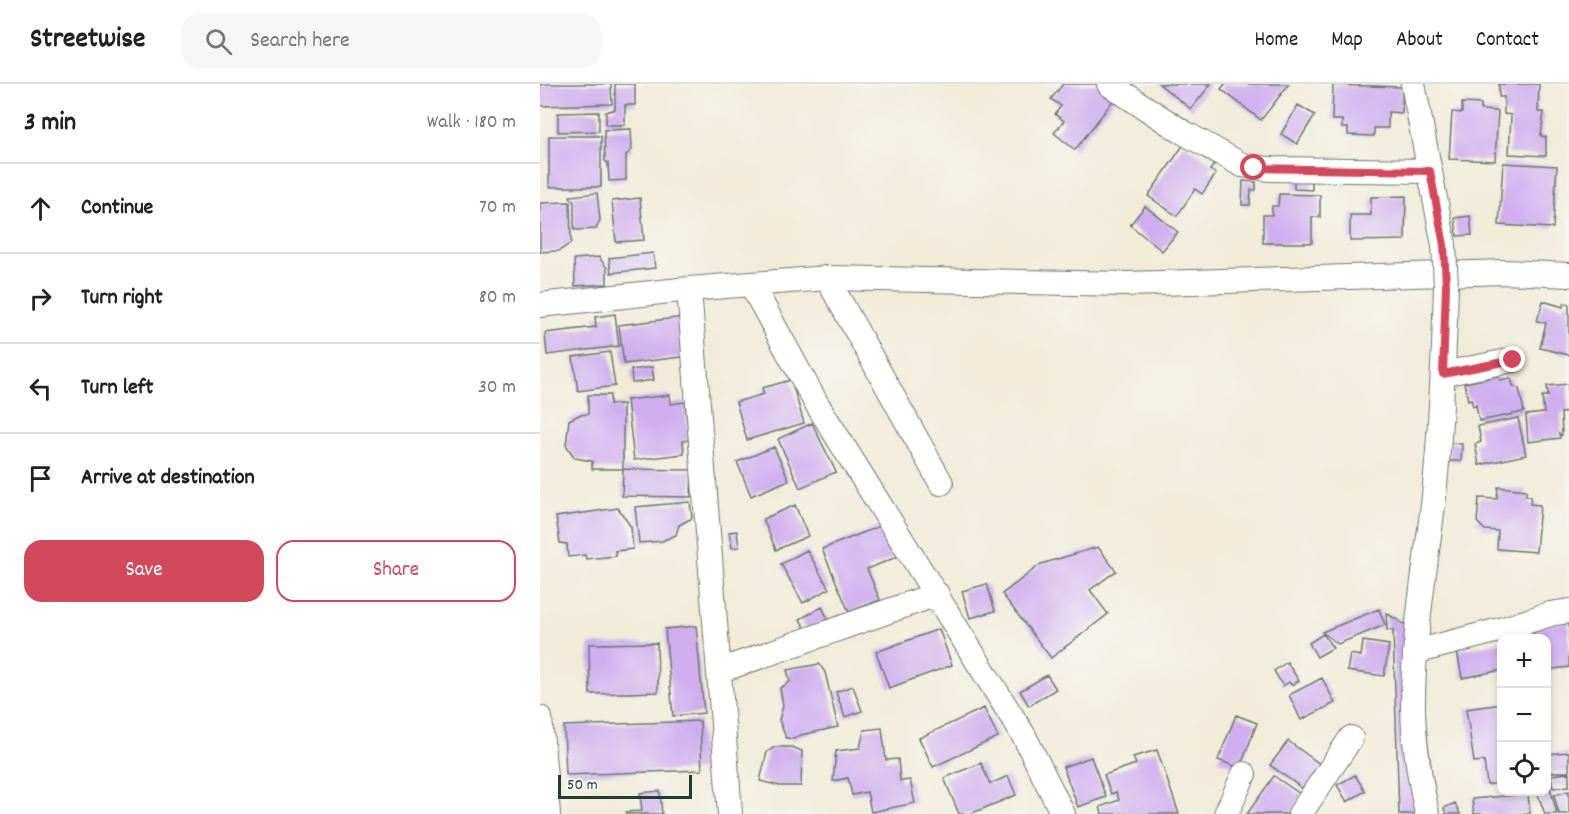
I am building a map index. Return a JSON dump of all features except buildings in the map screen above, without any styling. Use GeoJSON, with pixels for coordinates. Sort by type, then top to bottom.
{"type":"FeatureCollection","features":[{"type":"Feature","properties":{"kind":"street"},"geometry":{"type":"LineString","coordinates":[[1109,84],[1181,131],[1242,165],[1269,169],[1430,171]]}},
{"type":"Feature","properties":{"kind":"street"},"geometry":{"type":"LineString","coordinates":[[1413,84],[1444,245],[1446,286],[1443,374],[1434,496],[1415,652],[1413,708],[1427,814]]}},
{"type":"Feature","properties":{"kind":"street"},"geometry":{"type":"LineString","coordinates":[[540,305],[689,289],[827,278],[1128,284],[1504,272],[1569,275]]}},
{"type":"Feature","properties":{"kind":"street"},"geometry":{"type":"LineString","coordinates":[[827,278],[940,483]]}},
{"type":"Feature","properties":{"kind":"street"},"geometry":{"type":"LineString","coordinates":[[751,284],[815,401],[1024,736],[1063,814]]}},
{"type":"Feature","properties":{"kind":"street"},"geometry":{"type":"LineString","coordinates":[[689,289],[730,814]]}},
{"type":"Feature","properties":{"kind":"street"},"geometry":{"type":"LineString","coordinates":[[1443,374],[1513,360]]}},
{"type":"Feature","properties":{"kind":"street"},"geometry":{"type":"LineString","coordinates":[[719,671],[937,594]]}},
{"type":"Feature","properties":{"kind":"street"},"geometry":{"type":"LineString","coordinates":[[1415,652],[1569,610]]}},
{"type":"Feature","properties":{"kind":"street"},"geometry":{"type":"LineString","coordinates":[[540,718],[548,814]]}},
{"type":"Feature","properties":{"kind":"street"},"geometry":{"type":"LineString","coordinates":[[1300,814],[1351,738]]}},
{"type":"Feature","properties":{"kind":"street"},"geometry":{"type":"LineString","coordinates":[[1226,814],[1244,774]]}},
{"type":"Feature","properties":{"kind":"route"},"geometry":{"type":"LineString","coordinates":[[1254,168],[1430,171],[1444,245],[1446,286],[1443,374],[1513,360]]}}]}
